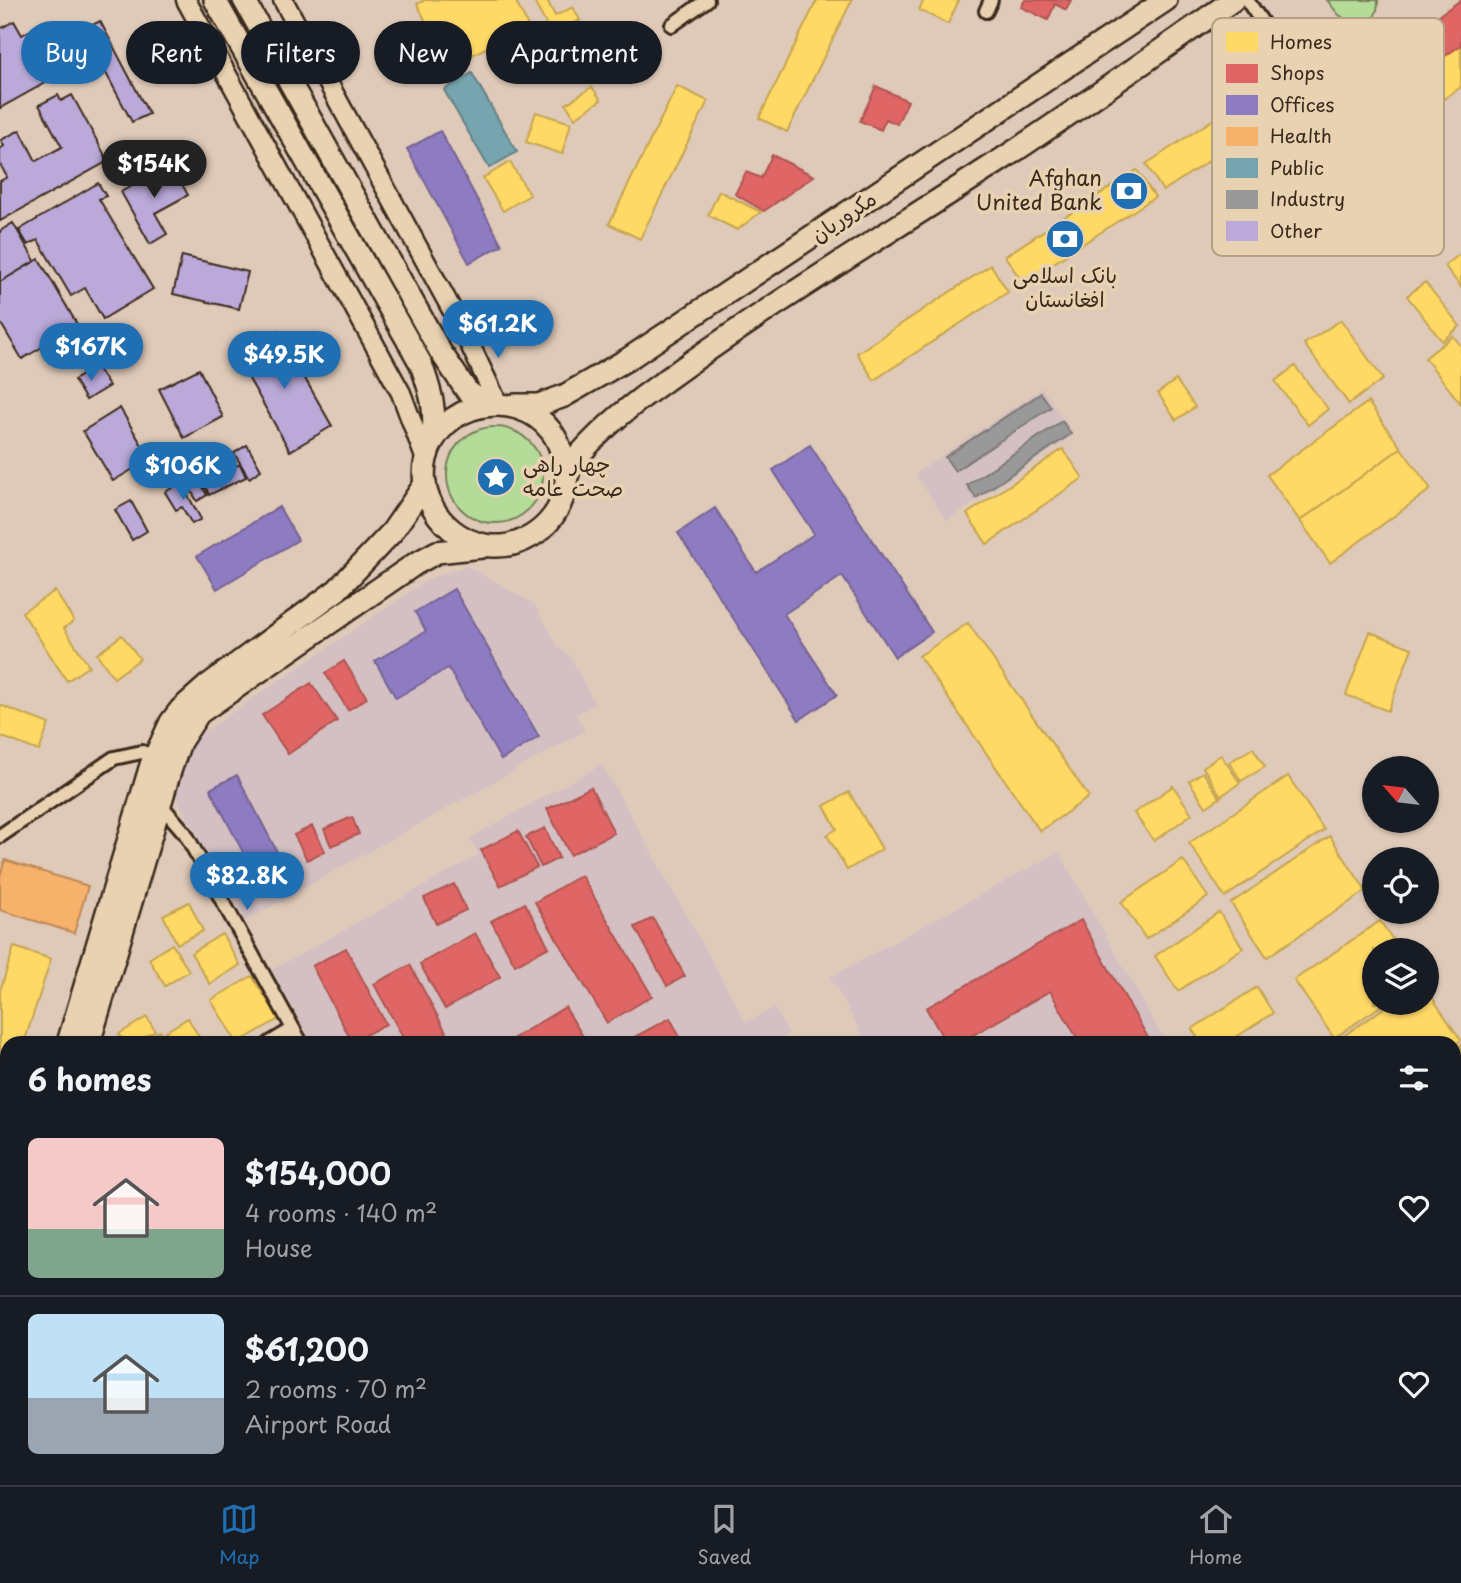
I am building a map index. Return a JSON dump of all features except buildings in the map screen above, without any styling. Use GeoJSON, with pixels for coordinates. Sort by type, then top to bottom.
{"type":"FeatureCollection","features":[{"type":"Feature","properties":{"kind":"main road"},"geometry":{"type":"LineString","coordinates":[[186,0],[401,393],[429,451]]}},
{"type":"Feature","properties":{"kind":"main road"},"geometry":{"type":"LineString","coordinates":[[215,0],[421,364],[434,400],[435,423],[425,484],[431,507],[445,526],[464,540],[488,546]]}},
{"type":"Feature","properties":{"kind":"main road"},"geometry":{"type":"LineString","coordinates":[[244,0],[440,351],[467,391],[533,415],[552,432],[563,454],[566,479]]}},
{"type":"Feature","properties":{"kind":"main road"},"geometry":{"type":"LineString","coordinates":[[283,0],[464,332],[498,404]]}},
{"type":"Feature","properties":{"kind":"main road","name":"مکروریان"},"geometry":{"type":"LineString","coordinates":[[498,404],[539,405],[564,396],[628,359],[1166,0]]}},
{"type":"Feature","properties":{"kind":"main road"},"geometry":{"type":"LineString","coordinates":[[70,1036],[164,759],[180,742],[199,713],[359,601],[437,552],[516,543],[541,529],[554,515],[562,498],[572,463],[606,428],[653,389],[827,269],[1007,156],[1233,0]]}},
{"type":"Feature","properties":{"kind":"main road"},"geometry":{"type":"LineString","coordinates":[[429,451],[446,424],[464,411],[498,404]]}},
{"type":"Feature","properties":{"kind":"main road"},"geometry":{"type":"LineString","coordinates":[[91,1036],[160,804],[171,722],[181,709],[207,686],[337,590],[392,531],[425,484]]}},
{"type":"Feature","properties":{"kind":"street"},"geometry":{"type":"LineString","coordinates":[[672,24],[707,0]]}},
{"type":"Feature","properties":{"kind":"street"},"geometry":{"type":"LineString","coordinates":[[1247,0],[1259,18]]}},
{"type":"Feature","properties":{"kind":"street"},"geometry":{"type":"LineString","coordinates":[[0,836],[114,758],[142,752],[164,759]]}},
{"type":"Feature","properties":{"kind":"street"},"geometry":{"type":"LineString","coordinates":[[160,804],[184,833],[297,1036]]}},
{"type":"Feature","properties":{"kind":"street"},"geometry":{"type":"LineString","coordinates":[[282,1036],[293,1029]]}},
{"type":"Feature","properties":{"kind":"shaded area"},"geometry":{"type":"Polygon","coordinates":[[[1042,388],[1074,435],[947,521],[915,474],[1042,388]]]}},
{"type":"Feature","properties":{"kind":"shaded area"},"geometry":{"type":"Polygon","coordinates":[[[467,566],[534,604],[557,645],[570,656],[595,704],[576,715],[585,731],[245,921],[176,798],[192,740],[430,578],[467,566]]]}},
{"type":"Feature","properties":{"kind":"shaded area"},"geometry":{"type":"Polygon","coordinates":[[[602,764],[746,1022],[774,1008],[789,1034],[308,1036],[272,970],[479,855],[470,838],[602,764]]]}},
{"type":"Feature","properties":{"kind":"shaded area"},"geometry":{"type":"Polygon","coordinates":[[[1059,852],[1162,1036],[863,1036],[830,977],[1059,852]]]}},
{"type":"Feature","properties":{"kind":"green space"},"geometry":{"type":"Polygon","coordinates":[[[1327,0],[1378,0],[1373,18],[1343,18],[1327,0]]]}},
{"type":"Feature","properties":{"kind":"green space"},"geometry":{"type":"Polygon","coordinates":[[[495,427],[513,431],[529,441],[539,457],[543,475],[539,493],[529,509],[513,519],[495,523],[477,519],[461,509],[451,493],[447,475],[451,457],[461,441],[477,431],[495,427]]]}},
{"type":"Feature","properties":{"kind":"place","name":"Afghan United Bank"},"geometry":{"type":"Point","coordinates":[1129,191]}},
{"type":"Feature","properties":{"kind":"place","name":"بانک اسلامی افغانستان"},"geometry":{"type":"Point","coordinates":[1065,239]}},
{"type":"Feature","properties":{"kind":"place","name":"چهار راهی صحت عامه"},"geometry":{"type":"Point","coordinates":[496,477]}}]}
